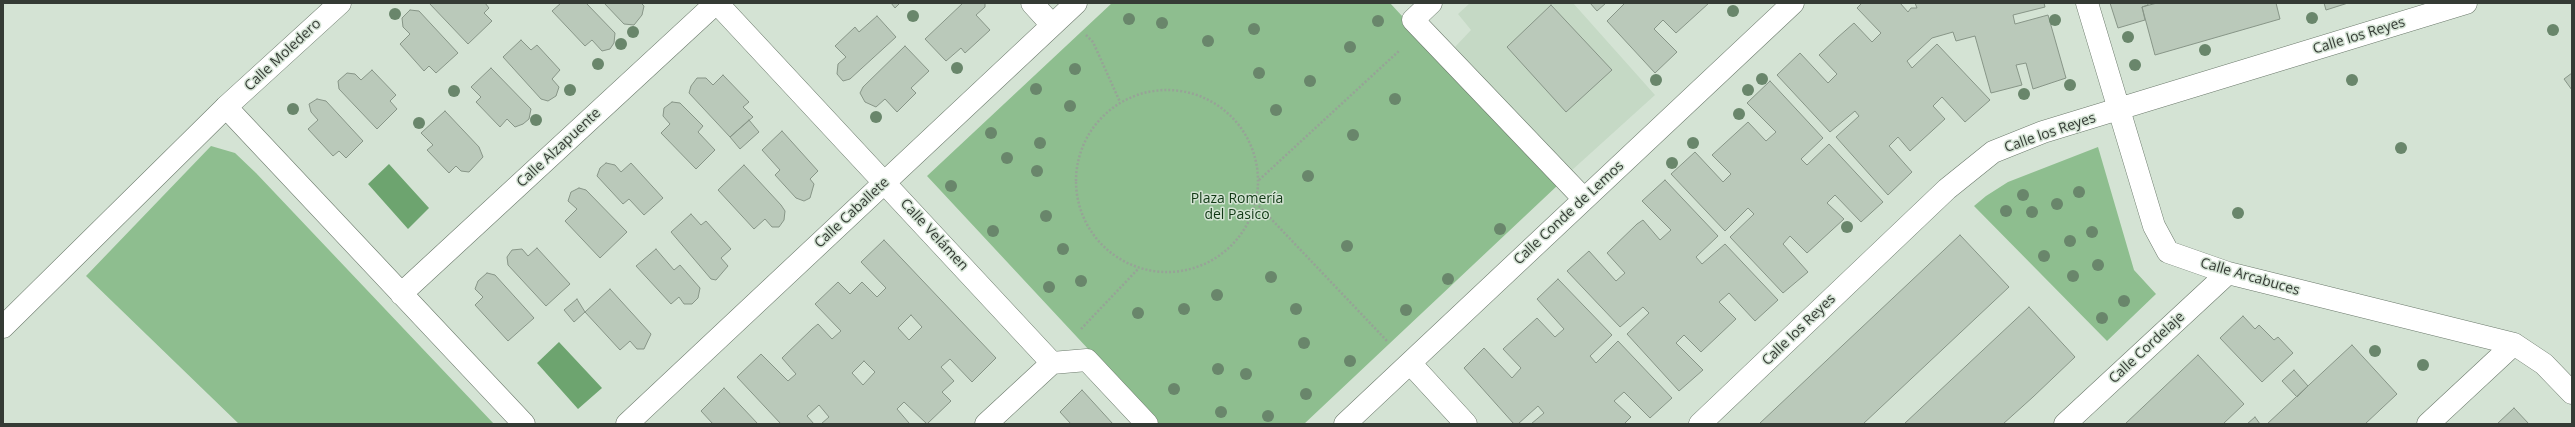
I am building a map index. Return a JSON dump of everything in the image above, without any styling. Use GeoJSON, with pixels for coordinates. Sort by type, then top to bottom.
{"type":"FeatureCollection","features":[{"type":"Feature","properties":{"kind":"street","name":"Calle Moledero"},"geometry":{"type":"LineString","coordinates":[[3,327],[226,108],[340,3]]}},
{"type":"Feature","properties":{"kind":"street","name":"Calle Velámen"},"geometry":{"type":"LineString","coordinates":[[717,3],[1052,363]]}},
{"type":"Feature","properties":{"kind":"street","name":"Calle Alzapuente"},"geometry":{"type":"LineString","coordinates":[[401,294],[717,3]]}},
{"type":"Feature","properties":{"kind":"street"},"geometry":{"type":"LineString","coordinates":[[1032,3],[1052,25]]}},
{"type":"Feature","properties":{"kind":"street","name":"Calle Caballete"},"geometry":{"type":"LineString","coordinates":[[627,424],[1076,3]]}},
{"type":"Feature","properties":{"kind":"street"},"geometry":{"type":"LineString","coordinates":[[1431,3],[1413,20],[1584,199]]}},
{"type":"Feature","properties":{"kind":"street","name":"Calle Conde de Lemos"},"geometry":{"type":"LineString","coordinates":[[1345,424],[1793,3]]}},
{"type":"Feature","properties":{"kind":"street","name":"Calle Arcabuces"},"geometry":{"type":"LineString","coordinates":[[2087,3],[2154,226],[2168,252],[2228,273],[2514,344],[2544,364],[2572,393]]}},
{"type":"Feature","properties":{"kind":"street","name":"Calle los Reyes"},"geometry":{"type":"LineString","coordinates":[[1700,424],[1947,190],[1993,152],[2044,132],[2466,3]]}},
{"type":"Feature","properties":{"kind":"street"},"geometry":{"type":"LineString","coordinates":[[226,108],[524,424]]}},
{"type":"Feature","properties":{"kind":"street","name":"Calle Cordelaje"},"geometry":{"type":"LineString","coordinates":[[2066,424],[2228,273]]}},
{"type":"Feature","properties":{"kind":"street"},"geometry":{"type":"LineString","coordinates":[[2428,424],[2514,344]]}},
{"type":"Feature","properties":{"kind":"street"},"geometry":{"type":"LineString","coordinates":[[986,424],[1052,363],[1086,360],[1146,424]]}},
{"type":"Feature","properties":{"kind":"street"},"geometry":{"type":"LineString","coordinates":[[1410,363],[1466,424]]}},
{"type":"Feature","properties":{"kind":"path"},"geometry":{"type":"LineString","coordinates":[[1259,180],[1422,28]]}},
{"type":"Feature","properties":{"kind":"path"},"geometry":{"type":"LineString","coordinates":[[1084,32],[1093,42],[1120,102]]}},
{"type":"Feature","properties":{"kind":"path"},"geometry":{"type":"LineString","coordinates":[[1149,90],[1180,90],[1210,99],[1234,118],[1251,145],[1259,180],[1256,203],[1238,239],[1210,262],[1175,272],[1139,268],[1108,252],[1086,225],[1075,192],[1078,157],[1093,125],[1120,102],[1149,90]]}},
{"type":"Feature","properties":{"kind":"path"},"geometry":{"type":"LineString","coordinates":[[1256,203],[1394,348]]}},
{"type":"Feature","properties":{"kind":"path"},"geometry":{"type":"LineString","coordinates":[[1079,331],[1139,268]]}},
{"type":"Feature","properties":{"kind":"shaded area"},"geometry":{"type":"Polygon","coordinates":[[[1470,3],[1573,3],[1655,95],[1571,171],[1455,47],[1471,30],[1458,14],[1470,3]]]}},
{"type":"Feature","properties":{"kind":"shaded area"},"geometry":{"type":"Polygon","coordinates":[[[389,164],[429,208],[408,229],[368,184],[389,164]]]}},
{"type":"Feature","properties":{"kind":"shaded area"},"geometry":{"type":"Polygon","coordinates":[[[559,342],[602,388],[578,409],[537,363],[559,342]]]}},
{"type":"Feature","properties":{"kind":"green space","name":"Plaza Romería del Pasico"},"geometry":{"type":"Polygon","coordinates":[[[1112,3],[1390,3],[1558,185],[1304,424],[1158,424],[927,176],[1112,3]]]}},
{"type":"Feature","properties":{"kind":"green space"},"geometry":{"type":"Polygon","coordinates":[[[211,146],[235,153],[256,173],[494,424],[239,424],[86,276],[211,146]]]}},
{"type":"Feature","properties":{"kind":"green space"},"geometry":{"type":"Polygon","coordinates":[[[2098,147],[2134,270],[2156,294],[2107,341],[1974,206],[1986,196],[2008,182],[2098,147]]]}},
{"type":"Feature","properties":{"kind":"building"},"geometry":{"type":"Polygon","coordinates":[[[429,3],[485,3],[489,8],[484,13],[492,21],[468,44],[429,3]]]}},
{"type":"Feature","properties":{"kind":"building"},"geometry":{"type":"Polygon","coordinates":[[[561,3],[586,3],[615,33],[614,43],[610,49],[602,51],[592,40],[585,46],[552,11],[561,3]]]}},
{"type":"Feature","properties":{"kind":"building"},"geometry":{"type":"Polygon","coordinates":[[[604,3],[641,3],[644,6],[642,15],[634,25],[624,24],[604,3]]]}},
{"type":"Feature","properties":{"kind":"building"},"geometry":{"type":"Polygon","coordinates":[[[891,3],[900,3],[895,8],[891,3]]]}},
{"type":"Feature","properties":{"kind":"building"},"geometry":{"type":"Polygon","coordinates":[[[963,3],[985,3],[985,7],[976,15],[990,30],[965,53],[961,48],[946,61],[925,39],[963,3]]]}},
{"type":"Feature","properties":{"kind":"building"},"geometry":{"type":"Polygon","coordinates":[[[1590,3],[1606,3],[1597,11],[1590,3]]]}},
{"type":"Feature","properties":{"kind":"building"},"geometry":{"type":"Polygon","coordinates":[[[1625,3],[1709,3],[1676,33],[1663,20],[1654,29],[1677,52],[1655,73],[1607,21],[1625,3]]]}},
{"type":"Feature","properties":{"kind":"building"},"geometry":{"type":"Polygon","coordinates":[[[1862,3],[1900,3],[1908,12],[1911,8],[1917,8],[1915,3],[2044,3],[2045,7],[2013,15],[2015,24],[2048,15],[2066,78],[2033,89],[2026,63],[2016,65],[2022,85],[1991,93],[1975,36],[1956,41],[1953,32],[1932,38],[1907,61],[1912,68],[1937,44],[1990,100],[1965,122],[1942,97],[1933,106],[1945,119],[1910,151],[1898,137],[1889,146],[1912,172],[1888,195],[1836,137],[1859,116],[1855,111],[1830,132],[1777,75],[1800,53],[1828,83],[1837,74],[1819,55],[1837,38],[1854,23],[1872,42],[1881,33],[1857,8],[1862,3]]]}},
{"type":"Feature","properties":{"kind":"building"},"geometry":{"type":"Polygon","coordinates":[[[2110,3],[2148,3],[2148,5],[2142,7],[2145,20],[2118,28],[2110,3]]]}},
{"type":"Feature","properties":{"kind":"building"},"geometry":{"type":"Polygon","coordinates":[[[2157,3],[2276,3],[2280,19],[2155,55],[2142,7],[2157,3]]]}},
{"type":"Feature","properties":{"kind":"building"},"geometry":{"type":"Polygon","coordinates":[[[2324,3],[2348,3],[2326,10],[2324,3]]]}},
{"type":"Feature","properties":{"kind":"building"},"geometry":{"type":"Polygon","coordinates":[[[1551,5],[1612,70],[1566,112],[1507,47],[1551,5]]]}},
{"type":"Feature","properties":{"kind":"building"},"geometry":{"type":"Polygon","coordinates":[[[410,10],[419,11],[458,53],[436,73],[429,66],[424,71],[400,44],[410,34],[403,27],[402,18],[410,10]]]}},
{"type":"Feature","properties":{"kind":"building"},"geometry":{"type":"Polygon","coordinates":[[[877,16],[896,37],[850,79],[843,81],[837,74],[838,64],[846,57],[835,46],[855,27],[859,32],[877,16]]]}},
{"type":"Feature","properties":{"kind":"building"},"geometry":{"type":"Polygon","coordinates":[[[521,40],[531,50],[537,45],[560,70],[552,79],[559,87],[556,96],[548,101],[541,99],[503,57],[521,40]]]}},
{"type":"Feature","properties":{"kind":"building"},"geometry":{"type":"Polygon","coordinates":[[[905,46],[929,71],[911,88],[916,93],[897,112],[885,99],[876,107],[865,102],[860,93],[863,87],[905,46]]]}},
{"type":"Feature","properties":{"kind":"building"},"geometry":{"type":"Polygon","coordinates":[[[491,68],[531,109],[529,119],[523,124],[515,127],[507,119],[500,127],[476,102],[481,97],[471,87],[491,68]]]}},
{"type":"Feature","properties":{"kind":"building"},"geometry":{"type":"Polygon","coordinates":[[[372,70],[396,95],[390,101],[397,109],[377,129],[339,89],[338,81],[347,73],[355,74],[361,80],[372,70]]]}},
{"type":"Feature","properties":{"kind":"building"},"geometry":{"type":"Polygon","coordinates":[[[2572,73],[2572,90],[2564,79],[2572,73]]]}},
{"type":"Feature","properties":{"kind":"building"},"geometry":{"type":"Polygon","coordinates":[[[723,75],[749,102],[743,107],[753,117],[730,137],[689,93],[691,86],[697,78],[706,78],[713,85],[723,75]]]}},
{"type":"Feature","properties":{"kind":"building"},"geometry":{"type":"Polygon","coordinates":[[[1770,81],[1823,138],[1801,159],[1807,165],[1829,144],[1883,202],[1861,222],[1835,195],[1827,203],[1844,219],[1807,253],[1790,236],[1783,244],[1808,272],[1783,293],[1730,237],[1754,214],[1748,208],[1725,231],[1671,174],[1695,152],[1723,182],[1731,174],[1712,155],[1748,122],[1766,141],[1776,132],[1747,103],[1770,81]]]}},
{"type":"Feature","properties":{"kind":"building"},"geometry":{"type":"Polygon","coordinates":[[[317,99],[326,101],[363,141],[346,158],[339,151],[333,156],[308,129],[318,120],[311,112],[309,104],[317,99]]]}},
{"type":"Feature","properties":{"kind":"building"},"geometry":{"type":"Polygon","coordinates":[[[672,102],[680,103],[703,126],[698,132],[715,150],[696,169],[661,133],[670,124],[663,116],[664,108],[672,102]]]}},
{"type":"Feature","properties":{"kind":"building"},"geometry":{"type":"Polygon","coordinates":[[[445,111],[479,147],[483,157],[469,172],[461,171],[456,166],[449,173],[427,150],[433,145],[421,133],[445,111]]]}},
{"type":"Feature","properties":{"kind":"building"},"geometry":{"type":"Polygon","coordinates":[[[749,120],[759,132],[740,149],[730,137],[749,120]]]}},
{"type":"Feature","properties":{"kind":"building"},"geometry":{"type":"Polygon","coordinates":[[[782,131],[818,171],[810,179],[814,184],[810,198],[804,201],[796,198],[775,175],[780,170],[762,150],[782,131]]]}},
{"type":"Feature","properties":{"kind":"building"},"geometry":{"type":"Polygon","coordinates":[[[606,163],[615,165],[621,172],[631,163],[663,198],[644,215],[629,199],[623,204],[597,176],[600,168],[606,163]]]}},
{"type":"Feature","properties":{"kind":"building"},"geometry":{"type":"Polygon","coordinates":[[[744,165],[785,211],[784,220],[779,227],[772,227],[765,219],[754,229],[718,190],[744,165]]]}},
{"type":"Feature","properties":{"kind":"building"},"geometry":{"type":"Polygon","coordinates":[[[1665,180],[1718,236],[1696,257],[1702,264],[1725,244],[1778,300],[1755,321],[1729,293],[1719,302],[1736,319],[1701,352],[1684,335],[1676,343],[1703,370],[1679,391],[1627,334],[1649,313],[1643,307],[1620,327],[1567,271],[1589,251],[1616,281],[1625,273],[1607,253],[1637,224],[1643,220],[1660,240],[1671,230],[1642,201],[1665,180]]]}},
{"type":"Feature","properties":{"kind":"building"},"geometry":{"type":"Polygon","coordinates":[[[579,188],[586,190],[627,232],[600,258],[565,221],[577,209],[568,201],[571,192],[579,188]]]}},
{"type":"Feature","properties":{"kind":"building"},"geometry":{"type":"Polygon","coordinates":[[[691,214],[701,225],[706,221],[731,249],[721,258],[728,266],[716,280],[711,279],[671,232],[691,214]]]}},
{"type":"Feature","properties":{"kind":"building"},"geometry":{"type":"Polygon","coordinates":[[[1960,235],[2009,287],[1863,424],[1759,424],[1960,235]]]}},
{"type":"Feature","properties":{"kind":"building"},"geometry":{"type":"Polygon","coordinates":[[[884,240],[996,358],[972,382],[950,359],[941,367],[954,381],[942,392],[951,401],[927,424],[904,402],[897,409],[909,423],[908,424],[821,424],[829,417],[819,405],[807,416],[814,424],[781,424],[737,377],[761,354],[788,381],[796,374],[782,358],[812,329],[818,324],[832,339],[841,331],[815,304],[838,282],[850,294],[862,282],[877,297],[886,288],[861,262],[884,240]],[[911,315],[898,328],[909,340],[922,327],[911,315]],[[864,361],[852,373],[863,385],[875,372],[864,361]]]}},
{"type":"Feature","properties":{"kind":"building"},"geometry":{"type":"Polygon","coordinates":[[[537,248],[570,284],[546,306],[508,265],[507,257],[512,250],[522,249],[528,256],[537,248]]]}},
{"type":"Feature","properties":{"kind":"building"},"geometry":{"type":"Polygon","coordinates":[[[656,249],[674,270],[680,265],[700,288],[698,298],[692,304],[684,304],[679,297],[671,304],[636,266],[656,249]]]}},
{"type":"Feature","properties":{"kind":"building"},"geometry":{"type":"Polygon","coordinates":[[[487,273],[495,275],[534,318],[508,341],[475,305],[483,297],[475,289],[478,281],[487,273]]]}},
{"type":"Feature","properties":{"kind":"building"},"geometry":{"type":"Polygon","coordinates":[[[1558,279],[1612,335],[1590,356],[1596,363],[1618,341],[1672,398],[1650,418],[1624,392],[1614,401],[1631,417],[1624,424],[1531,424],[1544,413],[1538,406],[1518,424],[1514,424],[1464,368],[1484,348],[1512,378],[1521,368],[1503,349],[1537,318],[1555,337],[1564,329],[1537,299],[1558,279]]]}},
{"type":"Feature","properties":{"kind":"building"},"geometry":{"type":"Polygon","coordinates":[[[610,289],[651,334],[644,349],[637,349],[630,341],[620,350],[585,312],[610,289]]]}},
{"type":"Feature","properties":{"kind":"building"},"geometry":{"type":"Polygon","coordinates":[[[577,299],[585,312],[574,322],[564,310],[577,299]]]}},
{"type":"Feature","properties":{"kind":"building"},"geometry":{"type":"Polygon","coordinates":[[[2029,307],[2075,357],[2033,397],[2003,424],[1904,424],[2029,307]]]}},
{"type":"Feature","properties":{"kind":"building"},"geometry":{"type":"Polygon","coordinates":[[[2243,316],[2255,329],[2259,325],[2274,340],[2278,337],[2293,353],[2262,382],[2220,338],[2243,316]]]}},
{"type":"Feature","properties":{"kind":"building"},"geometry":{"type":"Polygon","coordinates":[[[2352,345],[2397,394],[2365,424],[2267,424],[2352,345]]]}},
{"type":"Feature","properties":{"kind":"building"},"geometry":{"type":"Polygon","coordinates":[[[2198,355],[2244,404],[2223,424],[2125,424],[2198,355]]]}},
{"type":"Feature","properties":{"kind":"building"},"geometry":{"type":"Polygon","coordinates":[[[2294,370],[2308,386],[2297,397],[2282,381],[2294,370]]]}},
{"type":"Feature","properties":{"kind":"building"},"geometry":{"type":"Polygon","coordinates":[[[724,388],[758,424],[713,424],[701,411],[724,388]]]}},
{"type":"Feature","properties":{"kind":"building"},"geometry":{"type":"Polygon","coordinates":[[[1082,390],[1113,424],[1071,424],[1060,412],[1082,390]]]}},
{"type":"Feature","properties":{"kind":"building"},"geometry":{"type":"Polygon","coordinates":[[[2514,408],[2529,424],[2497,424],[2514,408]]]}},
{"type":"Feature","properties":{"kind":"building"},"geometry":{"type":"Polygon","coordinates":[[[2255,417],[2260,424],[2247,424],[2255,417]]]}}]}
